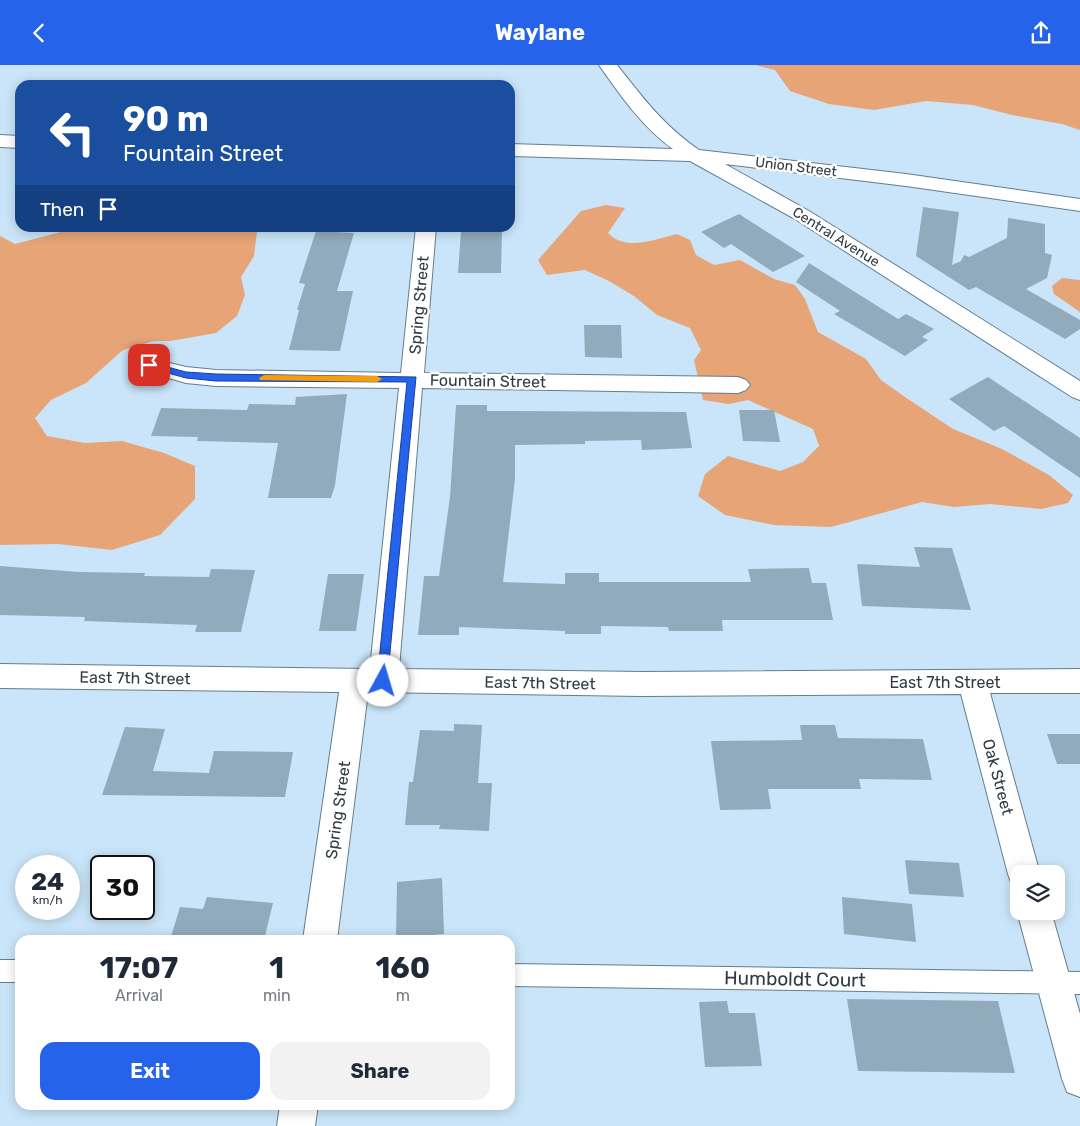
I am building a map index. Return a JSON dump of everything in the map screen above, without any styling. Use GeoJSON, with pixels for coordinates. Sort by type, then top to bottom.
{"type":"FeatureCollection","features":[{"type":"Feature","properties":{"kind":"street","name":"Central Avenue"},"geometry":{"type":"LineString","coordinates":[[608,65],[656,126],[694,155],[750,184],[802,215],[1080,392]]}},
{"type":"Feature","properties":{"kind":"street"},"geometry":{"type":"LineString","coordinates":[[0,141],[15,142]]}},
{"type":"Feature","properties":{"kind":"street","name":"Union Street"},"geometry":{"type":"LineString","coordinates":[[515,150],[694,155],[906,180],[1080,205]]}},
{"type":"Feature","properties":{"kind":"street","name":"Spring Street"},"geometry":{"type":"LineString","coordinates":[[321,935],[369,681],[413,379],[426,232]]}},
{"type":"Feature","properties":{"kind":"street","name":"Fountain Street"},"geometry":{"type":"LineString","coordinates":[[149,365],[186,375],[216,377],[738,385]]}},
{"type":"Feature","properties":{"kind":"street","name":"East 7th Street"},"geometry":{"type":"LineString","coordinates":[[0,677],[642,684],[1080,681]]}},
{"type":"Feature","properties":{"kind":"street","name":"Oak Street"},"geometry":{"type":"LineString","coordinates":[[972,681],[1022,865]]}},
{"type":"Feature","properties":{"kind":"street"},"geometry":{"type":"LineString","coordinates":[[1038,920],[1067,983],[1080,1079]]}},
{"type":"Feature","properties":{"kind":"street"},"geometry":{"type":"LineString","coordinates":[[296,1126],[298,1110]]}},
{"type":"Feature","properties":{"kind":"lane"},"geometry":{"type":"LineString","coordinates":[[0,971],[15,971]]}},
{"type":"Feature","properties":{"kind":"lane","name":"Humboldt Court"},"geometry":{"type":"LineString","coordinates":[[515,975],[1067,983]]}},
{"type":"Feature","properties":{"kind":"shaded area"},"geometry":{"type":"Polygon","coordinates":[[[755,65],[1080,65],[1080,130],[1062,124],[1012,115],[973,105],[926,101],[874,110],[829,104],[790,91],[775,70],[755,65]]]}},
{"type":"Feature","properties":{"kind":"shaded area"},"geometry":{"type":"Polygon","coordinates":[[[606,205],[625,208],[608,233],[615,239],[623,242],[641,243],[677,234],[690,240],[696,255],[714,265],[740,260],[774,279],[795,285],[805,299],[818,332],[866,359],[881,380],[953,429],[1002,449],[1049,475],[1073,495],[1068,503],[1041,509],[990,504],[954,507],[922,502],[831,527],[774,525],[725,515],[698,496],[705,474],[728,456],[780,471],[803,462],[819,446],[813,429],[748,400],[729,404],[703,400],[694,360],[701,350],[690,328],[657,315],[634,296],[609,281],[585,270],[547,275],[538,260],[581,211],[606,205]]]}},
{"type":"Feature","properties":{"kind":"shaded area"},"geometry":{"type":"Polygon","coordinates":[[[61,232],[257,232],[254,256],[241,277],[245,295],[237,316],[216,333],[170,341],[154,341],[123,350],[86,383],[51,400],[35,418],[47,436],[85,443],[122,441],[164,453],[195,466],[195,499],[160,535],[112,550],[58,544],[0,545],[0,236],[15,244],[61,232]]]}},
{"type":"Feature","properties":{"kind":"shaded area"},"geometry":{"type":"Polygon","coordinates":[[[1062,278],[1080,280],[1080,312],[1054,294],[1052,286],[1062,278]]]}},
{"type":"Feature","properties":{"kind":"building"},"geometry":{"type":"Polygon","coordinates":[[[923,207],[959,212],[952,265],[961,261],[964,255],[969,257],[1007,238],[1008,218],[1045,224],[1045,253],[1052,255],[1047,278],[1026,289],[1080,320],[1080,329],[1065,339],[976,287],[969,290],[916,256],[923,207]]]}},
{"type":"Feature","properties":{"kind":"building"},"geometry":{"type":"Polygon","coordinates":[[[739,214],[805,256],[773,272],[731,244],[724,248],[701,232],[739,214]]]}},
{"type":"Feature","properties":{"kind":"building"},"geometry":{"type":"Polygon","coordinates":[[[316,232],[354,233],[337,291],[353,291],[340,351],[289,350],[299,310],[297,310],[305,284],[299,283],[316,232]]]}},
{"type":"Feature","properties":{"kind":"building"},"geometry":{"type":"Polygon","coordinates":[[[461,232],[502,232],[501,273],[458,273],[461,232]]]}},
{"type":"Feature","properties":{"kind":"building"},"geometry":{"type":"Polygon","coordinates":[[[809,263],[898,319],[906,314],[934,329],[922,337],[928,340],[905,356],[834,314],[840,311],[796,282],[809,263]]]}},
{"type":"Feature","properties":{"kind":"building"},"geometry":{"type":"Polygon","coordinates":[[[584,325],[621,325],[622,358],[585,357],[584,325]]]}},
{"type":"Feature","properties":{"kind":"building"},"geometry":{"type":"Polygon","coordinates":[[[988,377],[1080,438],[1080,478],[1004,426],[994,431],[949,399],[988,377]]]}},
{"type":"Feature","properties":{"kind":"building"},"geometry":{"type":"Polygon","coordinates":[[[347,394],[335,485],[331,498],[268,498],[278,443],[197,441],[198,437],[151,436],[161,408],[247,410],[249,404],[295,405],[296,397],[347,394]]]}},
{"type":"Feature","properties":{"kind":"building"},"geometry":{"type":"Polygon","coordinates":[[[456,405],[487,405],[487,411],[686,412],[692,448],[642,450],[641,440],[585,441],[585,444],[515,445],[515,479],[503,582],[565,584],[565,573],[599,573],[599,582],[751,582],[748,569],[809,568],[812,583],[826,583],[833,620],[722,620],[723,631],[669,631],[668,627],[601,626],[601,634],[565,634],[565,631],[459,627],[459,635],[418,635],[424,576],[439,576],[450,497],[456,405]]]}},
{"type":"Feature","properties":{"kind":"building"},"geometry":{"type":"Polygon","coordinates":[[[739,410],[774,410],[780,442],[743,441],[739,410]]]}},
{"type":"Feature","properties":{"kind":"building"},"geometry":{"type":"Polygon","coordinates":[[[914,547],[952,548],[971,610],[862,606],[857,564],[920,567],[914,547]]]}},
{"type":"Feature","properties":{"kind":"building"},"geometry":{"type":"Polygon","coordinates":[[[0,566],[79,572],[145,573],[144,576],[209,577],[211,569],[255,570],[241,632],[195,632],[197,625],[84,621],[85,617],[0,615],[0,566]]]}},
{"type":"Feature","properties":{"kind":"building"},"geometry":{"type":"Polygon","coordinates":[[[328,574],[364,574],[356,631],[319,631],[328,574]]]}},
{"type":"Feature","properties":{"kind":"building"},"geometry":{"type":"Polygon","coordinates":[[[454,724],[482,725],[478,783],[492,783],[489,831],[439,829],[440,825],[405,825],[409,782],[413,782],[420,730],[454,731],[454,724]]]}},
{"type":"Feature","properties":{"kind":"building"},"geometry":{"type":"Polygon","coordinates":[[[800,725],[835,725],[838,738],[923,739],[932,780],[859,779],[861,789],[768,789],[771,809],[720,810],[711,741],[802,740],[800,725]]]}},
{"type":"Feature","properties":{"kind":"building"},"geometry":{"type":"Polygon","coordinates":[[[125,727],[165,729],[153,771],[209,773],[214,751],[293,752],[285,797],[102,795],[125,727]]]}},
{"type":"Feature","properties":{"kind":"building"},"geometry":{"type":"Polygon","coordinates":[[[1047,734],[1080,734],[1080,764],[1057,764],[1047,734]]]}},
{"type":"Feature","properties":{"kind":"building"},"geometry":{"type":"Polygon","coordinates":[[[905,860],[959,863],[964,897],[909,894],[905,860]]]}},
{"type":"Feature","properties":{"kind":"building"},"geometry":{"type":"Polygon","coordinates":[[[442,878],[444,934],[396,935],[397,882],[442,878]]]}},
{"type":"Feature","properties":{"kind":"building"},"geometry":{"type":"Polygon","coordinates":[[[207,897],[273,903],[265,935],[172,935],[180,907],[203,909],[207,897]]]}},
{"type":"Feature","properties":{"kind":"building"},"geometry":{"type":"Polygon","coordinates":[[[842,897],[912,904],[916,942],[844,934],[842,897]]]}},
{"type":"Feature","properties":{"kind":"building"},"geometry":{"type":"Polygon","coordinates":[[[847,999],[998,1001],[1015,1073],[858,1071],[847,999]]]}},
{"type":"Feature","properties":{"kind":"building"},"geometry":{"type":"Polygon","coordinates":[[[727,1001],[729,1013],[755,1013],[762,1066],[705,1067],[699,1002],[727,1001]]]}},
{"type":"Feature","properties":{"kind":"slow traffic"},"geometry":{"type":"LineString","coordinates":[[264,378],[377,379]]}},
{"type":"Feature","properties":{"kind":"route"},"geometry":{"type":"LineString","coordinates":[[149,365],[186,375],[216,377],[413,379],[383,681]]}}]}
